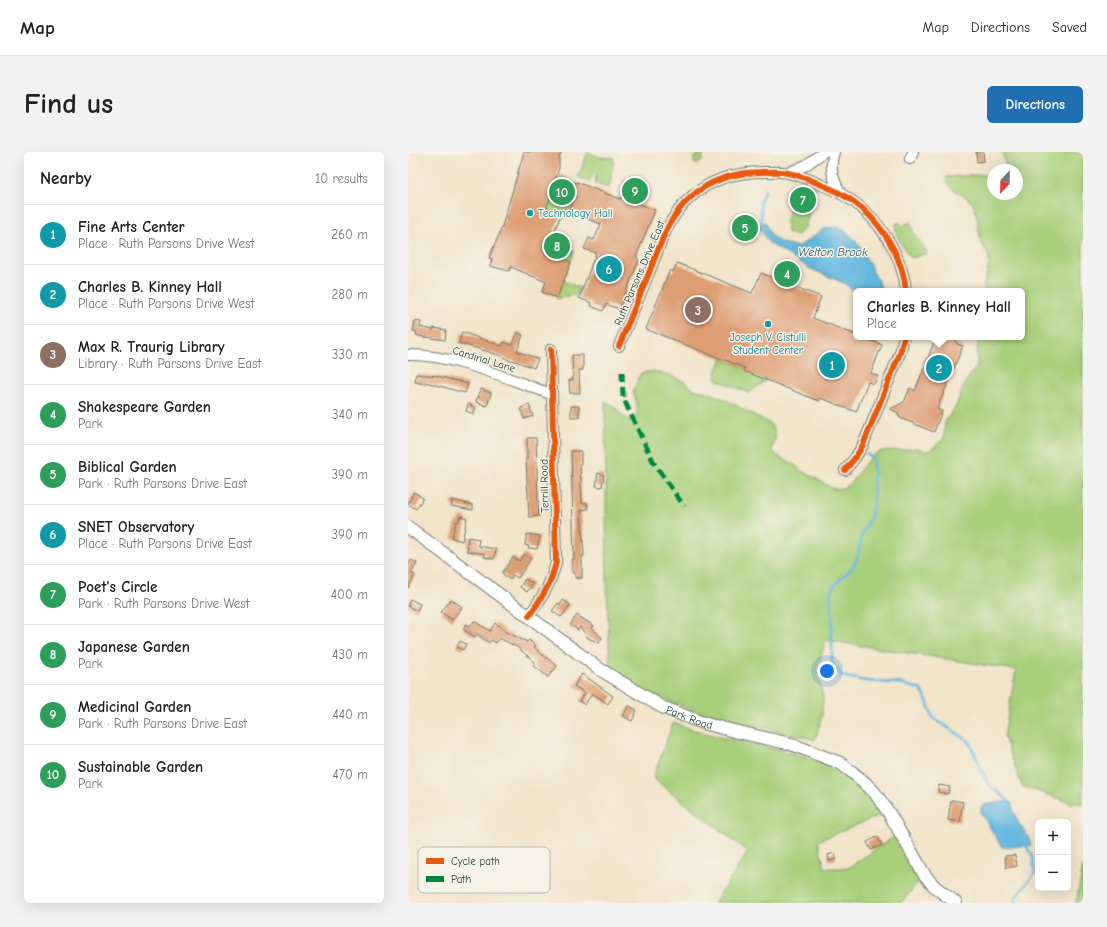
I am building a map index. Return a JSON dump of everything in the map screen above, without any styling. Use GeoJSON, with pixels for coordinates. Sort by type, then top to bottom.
{"type":"FeatureCollection","features":[{"type":"Feature","properties":{"kind":"main road","name":"Park Road"},"geometry":{"type":"LineString","coordinates":[[408,527],[601,670],[662,706],[704,723],[791,744],[840,764],[852,772],[875,793],[889,813],[924,874],[934,886],[956,903]]}},
{"type":"Feature","properties":{"kind":"street"},"geometry":{"type":"LineString","coordinates":[[788,173],[806,165],[824,152]]}},
{"type":"Feature","properties":{"kind":"street"},"geometry":{"type":"LineString","coordinates":[[834,152],[831,160],[832,177],[841,194]]}},
{"type":"Feature","properties":{"kind":"street","name":"Ruth Parsons Drive East"},"geometry":{"type":"LineString","coordinates":[[619,346],[664,235],[678,210],[702,188],[729,176],[753,172],[788,173]]}},
{"type":"Feature","properties":{"kind":"street"},"geometry":{"type":"LineString","coordinates":[[788,173],[812,180],[841,194],[852,200],[866,211],[888,242],[899,263],[905,288]]}},
{"type":"Feature","properties":{"kind":"street"},"geometry":{"type":"LineString","coordinates":[[845,470],[863,445],[900,352],[903,340]]}},
{"type":"Feature","properties":{"kind":"street","name":"Terrill Road"},"geometry":{"type":"LineString","coordinates":[[529,616],[546,591],[553,577],[556,562],[551,349]]}},
{"type":"Feature","properties":{"kind":"street","name":"Cardinal Lane"},"geometry":{"type":"LineString","coordinates":[[408,355],[446,360],[470,366],[551,394]]}},
{"type":"Feature","properties":{"kind":"green space"},"geometry":{"type":"Polygon","coordinates":[[[588,152],[599,157],[614,158],[609,188],[595,184],[596,175],[593,174],[589,182],[578,177],[588,152]]]}},
{"type":"Feature","properties":{"kind":"green space"},"geometry":{"type":"Polygon","coordinates":[[[698,152],[703,152],[703,158],[700,163],[695,164],[694,157],[698,157],[698,152]]]}},
{"type":"Feature","properties":{"kind":"green space"},"geometry":{"type":"Polygon","coordinates":[[[1002,152],[1083,152],[1083,804],[1072,803],[1022,786],[1004,736],[1016,670],[826,640],[817,668],[823,698],[822,716],[815,740],[708,715],[683,707],[634,683],[610,667],[607,589],[605,402],[614,406],[627,419],[632,420],[637,414],[633,391],[641,373],[653,371],[669,375],[685,382],[693,389],[707,392],[724,399],[769,423],[775,432],[775,439],[772,449],[774,453],[835,489],[848,485],[868,460],[880,452],[915,448],[929,451],[944,438],[945,422],[956,406],[965,383],[977,366],[979,340],[1025,340],[1025,288],[984,288],[989,258],[981,241],[975,210],[973,205],[966,197],[950,186],[946,177],[987,174],[987,200],[1023,200],[1023,164],[1005,164],[1002,152]]]}},
{"type":"Feature","properties":{"kind":"green space"},"geometry":{"type":"Polygon","coordinates":[[[562,176],[575,183],[568,200],[573,202],[566,217],[546,211],[556,178],[562,176]]]}},
{"type":"Feature","properties":{"kind":"green space"},"geometry":{"type":"Polygon","coordinates":[[[628,180],[644,194],[640,204],[626,198],[629,189],[625,187],[624,181],[628,180]]]}},
{"type":"Feature","properties":{"kind":"green space"},"geometry":{"type":"Polygon","coordinates":[[[801,183],[816,188],[805,228],[797,236],[787,232],[787,225],[785,222],[801,183]]]}},
{"type":"Feature","properties":{"kind":"green space"},"geometry":{"type":"Polygon","coordinates":[[[750,216],[752,233],[742,234],[735,223],[750,216]]]}},
{"type":"Feature","properties":{"kind":"green space"},"geometry":{"type":"Polygon","coordinates":[[[899,222],[902,226],[910,222],[914,234],[927,253],[911,258],[900,242],[897,233],[896,224],[899,222]]]}},
{"type":"Feature","properties":{"kind":"green space"},"geometry":{"type":"Polygon","coordinates":[[[554,232],[565,240],[565,248],[574,251],[571,262],[546,251],[554,232]]]}},
{"type":"Feature","properties":{"kind":"green space"},"geometry":{"type":"Polygon","coordinates":[[[783,263],[789,265],[797,277],[795,286],[779,280],[778,276],[783,263]]]}},
{"type":"Feature","properties":{"kind":"green space"},"geometry":{"type":"Polygon","coordinates":[[[563,281],[581,288],[578,294],[556,299],[563,281]]]}},
{"type":"Feature","properties":{"kind":"green space"},"geometry":{"type":"Polygon","coordinates":[[[722,359],[745,368],[766,380],[749,393],[718,380],[716,373],[722,359]]]}},
{"type":"Feature","properties":{"kind":"green space"},"geometry":{"type":"Polygon","coordinates":[[[673,723],[717,736],[800,755],[819,761],[844,773],[861,789],[881,815],[818,841],[825,868],[848,868],[894,837],[921,879],[901,903],[714,903],[748,852],[653,778],[673,723]]]}},
{"type":"Feature","properties":{"kind":"green space"},"geometry":{"type":"Polygon","coordinates":[[[1083,866],[1083,903],[1076,903],[1083,866]]]}},
{"type":"Feature","properties":{"kind":"water","name":"Welton Brook"},"geometry":{"type":"Polygon","coordinates":[[[765,222],[770,234],[773,237],[785,244],[798,247],[826,228],[839,227],[849,234],[860,246],[881,288],[853,288],[853,290],[844,283],[809,268],[769,243],[758,226],[765,222]]]}},
{"type":"Feature","properties":{"kind":"water"},"geometry":{"type":"Polygon","coordinates":[[[1009,801],[1012,803],[1017,819],[1029,838],[1031,846],[1002,847],[981,813],[981,807],[983,805],[1009,801]]]}},
{"type":"Feature","properties":{"kind":"building","name":"Technology Hall"},"geometry":{"type":"Polygon","coordinates":[[[524,152],[562,152],[559,157],[559,168],[546,211],[561,215],[546,251],[571,262],[557,298],[542,292],[546,282],[511,267],[509,271],[490,266],[492,259],[489,258],[501,230],[524,152]]]}},
{"type":"Feature","properties":{"kind":"building"},"geometry":{"type":"Polygon","coordinates":[[[976,152],[983,152],[984,161],[977,162],[976,152]]]}},
{"type":"Feature","properties":{"kind":"building"},"geometry":{"type":"Polygon","coordinates":[[[576,182],[620,199],[621,197],[655,210],[636,257],[639,260],[619,309],[606,304],[603,311],[591,306],[592,303],[579,298],[596,253],[584,249],[589,238],[594,240],[601,224],[569,212],[573,202],[568,200],[576,182]]]}},
{"type":"Feature","properties":{"kind":"building"},"geometry":{"type":"Polygon","coordinates":[[[677,263],[752,293],[761,273],[821,297],[813,318],[853,334],[853,340],[870,340],[882,345],[871,373],[878,376],[874,384],[868,382],[856,412],[821,398],[819,401],[744,371],[745,368],[646,329],[670,270],[673,272],[677,263]]]}},
{"type":"Feature","properties":{"kind":"building"},"geometry":{"type":"Polygon","coordinates":[[[415,321],[421,322],[420,327],[433,330],[433,328],[446,330],[445,340],[426,338],[416,335],[417,332],[413,331],[415,321]]]}},
{"type":"Feature","properties":{"kind":"building"},"geometry":{"type":"Polygon","coordinates":[[[462,332],[502,346],[504,342],[512,345],[518,332],[523,335],[517,351],[538,359],[534,368],[512,360],[511,361],[499,355],[459,343],[462,332]]]}},
{"type":"Feature","properties":{"kind":"building"},"geometry":{"type":"Polygon","coordinates":[[[939,340],[955,340],[957,344],[963,346],[937,409],[942,411],[934,432],[900,418],[897,412],[890,409],[904,402],[910,388],[915,391],[934,342],[939,340]]]}},
{"type":"Feature","properties":{"kind":"building"},"geometry":{"type":"Polygon","coordinates":[[[572,355],[583,355],[583,370],[579,370],[580,393],[570,393],[569,380],[573,380],[572,355]]]}},
{"type":"Feature","properties":{"kind":"building"},"geometry":{"type":"Polygon","coordinates":[[[416,374],[438,376],[468,384],[465,393],[425,382],[425,384],[415,382],[416,374]]]}},
{"type":"Feature","properties":{"kind":"building"},"geometry":{"type":"Polygon","coordinates":[[[481,389],[491,393],[487,406],[476,402],[477,398],[480,397],[478,397],[481,389]]]}},
{"type":"Feature","properties":{"kind":"building"},"geometry":{"type":"Polygon","coordinates":[[[468,404],[476,408],[473,414],[466,411],[468,404]]]}},
{"type":"Feature","properties":{"kind":"building"},"geometry":{"type":"Polygon","coordinates":[[[529,405],[533,416],[524,419],[521,408],[529,405]]]}},
{"type":"Feature","properties":{"kind":"building"},"geometry":{"type":"Polygon","coordinates":[[[571,406],[579,406],[579,417],[571,417],[571,406]]]}},
{"type":"Feature","properties":{"kind":"building"},"geometry":{"type":"Polygon","coordinates":[[[527,438],[536,438],[539,516],[529,517],[526,459],[527,438]]]}},
{"type":"Feature","properties":{"kind":"building"},"geometry":{"type":"Polygon","coordinates":[[[571,451],[581,451],[580,464],[582,503],[587,503],[588,509],[581,510],[584,556],[582,556],[582,578],[575,578],[575,573],[572,573],[572,559],[574,559],[571,451]]]}},
{"type":"Feature","properties":{"kind":"building"},"geometry":{"type":"Polygon","coordinates":[[[598,473],[604,475],[602,487],[596,486],[598,473]]]}},
{"type":"Feature","properties":{"kind":"building"},"geometry":{"type":"Polygon","coordinates":[[[414,492],[423,498],[416,509],[408,504],[414,492]]]}},
{"type":"Feature","properties":{"kind":"building"},"geometry":{"type":"Polygon","coordinates":[[[452,500],[473,505],[473,510],[451,506],[452,500]]]}},
{"type":"Feature","properties":{"kind":"building"},"geometry":{"type":"Polygon","coordinates":[[[460,516],[467,518],[462,541],[452,538],[456,521],[458,522],[460,516]]]}},
{"type":"Feature","properties":{"kind":"building"},"geometry":{"type":"Polygon","coordinates":[[[527,534],[540,536],[537,549],[528,548],[529,546],[525,545],[527,534]]]}},
{"type":"Feature","properties":{"kind":"building"},"geometry":{"type":"Polygon","coordinates":[[[468,537],[479,539],[478,546],[496,549],[494,559],[484,557],[485,554],[467,551],[468,537]]]}},
{"type":"Feature","properties":{"kind":"building"},"geometry":{"type":"Polygon","coordinates":[[[524,554],[531,559],[518,578],[513,575],[510,580],[502,573],[513,557],[519,561],[524,554]]]}},
{"type":"Feature","properties":{"kind":"building"},"geometry":{"type":"Polygon","coordinates":[[[411,560],[417,563],[411,573],[415,575],[408,588],[408,566],[411,560]]]}},
{"type":"Feature","properties":{"kind":"building"},"geometry":{"type":"Polygon","coordinates":[[[525,579],[533,584],[527,592],[520,587],[525,579]]]}},
{"type":"Feature","properties":{"kind":"building"},"geometry":{"type":"Polygon","coordinates":[[[410,599],[420,604],[417,611],[408,606],[410,599]]]}},
{"type":"Feature","properties":{"kind":"building"},"geometry":{"type":"Polygon","coordinates":[[[451,599],[462,607],[452,620],[441,612],[451,599]]]}},
{"type":"Feature","properties":{"kind":"building"},"geometry":{"type":"Polygon","coordinates":[[[563,600],[570,605],[561,617],[552,611],[558,603],[560,605],[563,600]]]}},
{"type":"Feature","properties":{"kind":"building"},"geometry":{"type":"Polygon","coordinates":[[[577,615],[594,626],[592,628],[602,638],[599,643],[588,638],[580,627],[578,630],[570,625],[577,615]]]}},
{"type":"Feature","properties":{"kind":"building"},"geometry":{"type":"Polygon","coordinates":[[[474,621],[490,631],[495,623],[505,630],[504,631],[527,642],[529,640],[536,646],[534,647],[540,653],[557,666],[548,677],[533,665],[535,662],[517,647],[499,638],[496,643],[491,640],[489,643],[477,634],[475,637],[463,629],[466,624],[470,626],[474,621]]]}},
{"type":"Feature","properties":{"kind":"building"},"geometry":{"type":"Polygon","coordinates":[[[460,641],[466,644],[463,650],[457,647],[460,641]]]}},
{"type":"Feature","properties":{"kind":"building"},"geometry":{"type":"Polygon","coordinates":[[[582,674],[613,696],[608,704],[592,693],[585,705],[579,701],[585,693],[574,686],[582,674]]]}},
{"type":"Feature","properties":{"kind":"building"},"geometry":{"type":"Polygon","coordinates":[[[629,706],[637,710],[632,721],[623,716],[629,706]]]}},
{"type":"Feature","properties":{"kind":"building"},"geometry":{"type":"Polygon","coordinates":[[[939,785],[950,787],[948,794],[938,792],[939,785]]]}},
{"type":"Feature","properties":{"kind":"building"},"geometry":{"type":"Polygon","coordinates":[[[951,800],[963,802],[960,822],[948,820],[951,800]]]}},
{"type":"Feature","properties":{"kind":"building"},"geometry":{"type":"Polygon","coordinates":[[[877,837],[882,845],[871,850],[867,842],[877,837]]]}},
{"type":"Feature","properties":{"kind":"building"},"geometry":{"type":"Polygon","coordinates":[[[835,853],[836,859],[829,861],[828,855],[835,853]]]}},
{"type":"Feature","properties":{"kind":"building"},"geometry":{"type":"Polygon","coordinates":[[[1015,855],[1017,866],[1006,868],[1005,856],[1015,855]]]}},
{"type":"Feature","properties":{"kind":"waterway","name":"Welton Brook"},"geometry":{"type":"LineString","coordinates":[[762,224],[760,202],[765,190]]}},
{"type":"Feature","properties":{"kind":"waterway","name":"Welton Brook"},"geometry":{"type":"LineString","coordinates":[[867,454],[873,459],[874,495],[871,516],[862,535],[857,559],[852,568],[835,584],[830,595],[832,613],[832,663],[842,676],[866,681],[898,683],[920,689],[925,696],[933,718],[969,741],[986,780],[1009,801],[1009,805]]}},
{"type":"Feature","properties":{"kind":"waterway","name":"Welton Brook"},"geometry":{"type":"LineString","coordinates":[[1015,903],[1015,898],[1035,873],[1032,855],[1024,844]]}},
{"type":"Feature","properties":{"kind":"marked path"},"geometry":{"type":"LineString","coordinates":[[622,372],[623,397],[631,415],[655,465],[684,506]]}},
{"type":"Feature","properties":{"kind":"cycle path"},"geometry":{"type":"LineString","coordinates":[[619,346],[661,242],[676,213],[699,191],[716,181],[734,175],[754,172],[782,172],[792,174],[829,188],[851,200],[871,217],[888,240],[900,265],[906,288]]}},
{"type":"Feature","properties":{"kind":"cycle path"},"geometry":{"type":"LineString","coordinates":[[845,470],[863,445],[900,353],[903,340]]}},
{"type":"Feature","properties":{"kind":"cycle path"},"geometry":{"type":"LineString","coordinates":[[529,616],[549,584],[556,562],[551,349]]}},
{"type":"Feature","properties":{"kind":"place","name":"Medicinal Garden"},"geometry":{"type":"Point","coordinates":[635,191]}},
{"type":"Feature","properties":{"kind":"place","name":"Sustainable Garden"},"geometry":{"type":"Point","coordinates":[562,192]}},
{"type":"Feature","properties":{"kind":"place","name":"Poet's Circle"},"geometry":{"type":"Point","coordinates":[803,200]}},
{"type":"Feature","properties":{"kind":"place","name":"Technology Hall"},"geometry":{"type":"Point","coordinates":[530,213]}},
{"type":"Feature","properties":{"kind":"place","name":"Biblical Garden"},"geometry":{"type":"Point","coordinates":[745,228]}},
{"type":"Feature","properties":{"kind":"place","name":"Japanese Garden"},"geometry":{"type":"Point","coordinates":[557,246]}},
{"type":"Feature","properties":{"kind":"place","name":"SNET Observatory"},"geometry":{"type":"Point","coordinates":[609,269]}},
{"type":"Feature","properties":{"kind":"place","name":"Shakespeare Garden"},"geometry":{"type":"Point","coordinates":[787,274]}},
{"type":"Feature","properties":{"kind":"place","name":"Max R. Traurig Library"},"geometry":{"type":"Point","coordinates":[698,310]}},
{"type":"Feature","properties":{"kind":"place","name":"Joseph V. Cistulli Student Center"},"geometry":{"type":"Point","coordinates":[768,324]}},
{"type":"Feature","properties":{"kind":"place","name":"Fine Arts Center"},"geometry":{"type":"Point","coordinates":[832,365]}},
{"type":"Feature","properties":{"kind":"place","name":"Charles B. Kinney Hall"},"geometry":{"type":"Point","coordinates":[939,368]}}]}
